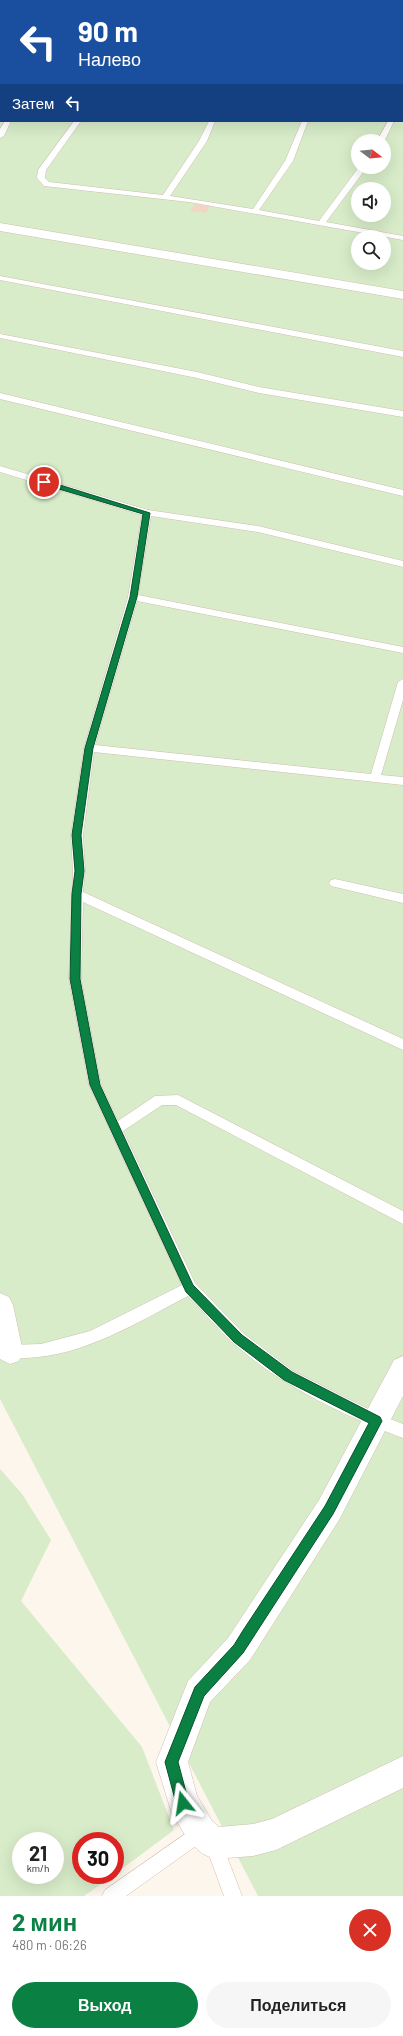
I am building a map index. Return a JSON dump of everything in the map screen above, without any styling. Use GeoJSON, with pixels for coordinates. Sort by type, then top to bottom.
{"type":"FeatureCollection","features":[{"type":"Feature","properties":{"kind":"street"},"geometry":{"type":"LineString","coordinates":[[0,227],[403,295]]}},
{"type":"Feature","properties":{"kind":"street"},"geometry":{"type":"LineString","coordinates":[[0,1305],[10,1352]]}},
{"type":"Feature","properties":{"kind":"street"},"geometry":{"type":"LineString","coordinates":[[403,1370],[329,1510],[243,1642],[199,1692],[172,1762],[183,1803],[208,1838],[253,1840],[276,1834],[403,1772]]}},
{"type":"Feature","properties":{"kind":"lane"},"geometry":{"type":"LineString","coordinates":[[0,136],[7,122]]}},
{"type":"Feature","properties":{"kind":"lane"},"geometry":{"type":"LineString","coordinates":[[77,122],[42,170],[41,178],[47,184],[165,197],[255,211],[403,238]]}},
{"type":"Feature","properties":{"kind":"lane"},"geometry":{"type":"LineString","coordinates":[[165,197],[203,141],[212,122]]}},
{"type":"Feature","properties":{"kind":"lane"},"geometry":{"type":"LineString","coordinates":[[255,211],[289,161],[305,122]]}},
{"type":"Feature","properties":{"kind":"lane"},"geometry":{"type":"LineString","coordinates":[[384,134],[390,122]]}},
{"type":"Feature","properties":{"kind":"lane"},"geometry":{"type":"LineString","coordinates":[[321,223],[358,174]]}},
{"type":"Feature","properties":{"kind":"lane"},"geometry":{"type":"LineString","coordinates":[[0,278],[403,354]]}},
{"type":"Feature","properties":{"kind":"lane"},"geometry":{"type":"LineString","coordinates":[[0,336],[259,390],[403,414]]}},
{"type":"Feature","properties":{"kind":"lane"},"geometry":{"type":"LineString","coordinates":[[0,396],[167,438],[403,493]]}},
{"type":"Feature","properties":{"kind":"lane"},"geometry":{"type":"LineString","coordinates":[[0,469],[147,513],[258,529],[403,564]]}},
{"type":"Feature","properties":{"kind":"lane"},"geometry":{"type":"LineString","coordinates":[[147,513],[133,597],[89,748],[77,835],[79,871],[75,979],[95,1085],[190,1288],[238,1338],[288,1376],[376,1421],[403,1431]]}},
{"type":"Feature","properties":{"kind":"lane"},"geometry":{"type":"LineString","coordinates":[[133,597],[403,650]]}},
{"type":"Feature","properties":{"kind":"lane"},"geometry":{"type":"LineString","coordinates":[[375,778],[403,682]]}},
{"type":"Feature","properties":{"kind":"lane"},"geometry":{"type":"LineString","coordinates":[[89,748],[403,781]]}},
{"type":"Feature","properties":{"kind":"lane"},"geometry":{"type":"LineString","coordinates":[[334,883],[392,895],[403,899]]}},
{"type":"Feature","properties":{"kind":"lane"},"geometry":{"type":"LineString","coordinates":[[77,894],[403,1045]]}},
{"type":"Feature","properties":{"kind":"lane"},"geometry":{"type":"LineString","coordinates":[[116,1129],[160,1100],[178,1100],[403,1218]]}},
{"type":"Feature","properties":{"kind":"lane"},"geometry":{"type":"LineString","coordinates":[[10,1352],[41,1351],[92,1337],[117,1326],[190,1288]]}},
{"type":"Feature","properties":{"kind":"lane"},"geometry":{"type":"LineString","coordinates":[[111,1896],[208,1838],[233,1896]]}},
{"type":"Feature","properties":{"kind":"green space"},"geometry":{"type":"Polygon","coordinates":[[[0,122],[403,122],[403,1896],[258,1896],[0,1399],[0,122]]]}},
{"type":"Feature","properties":{"kind":"green space"},"geometry":{"type":"Polygon","coordinates":[[[0,1469],[22,1494],[51,1540],[21,1601],[142,1747],[174,1830],[124,1867],[124,1832],[72,1832],[72,1884],[101,1884],[84,1896],[0,1896],[0,1469]]]}},
{"type":"Feature","properties":{"kind":"building"},"geometry":{"type":"Polygon","coordinates":[[[195,204],[210,206],[206,213],[190,211],[195,204]]]}},
{"type":"Feature","properties":{"kind":"route"},"geometry":{"type":"LineString","coordinates":[[44,482],[147,513],[133,597],[89,748],[77,835],[79,871],[75,979],[95,1085],[190,1288],[238,1338],[288,1376],[376,1421],[329,1510],[247,1636],[238,1649],[199,1692],[172,1762],[183,1803]]}}]}
